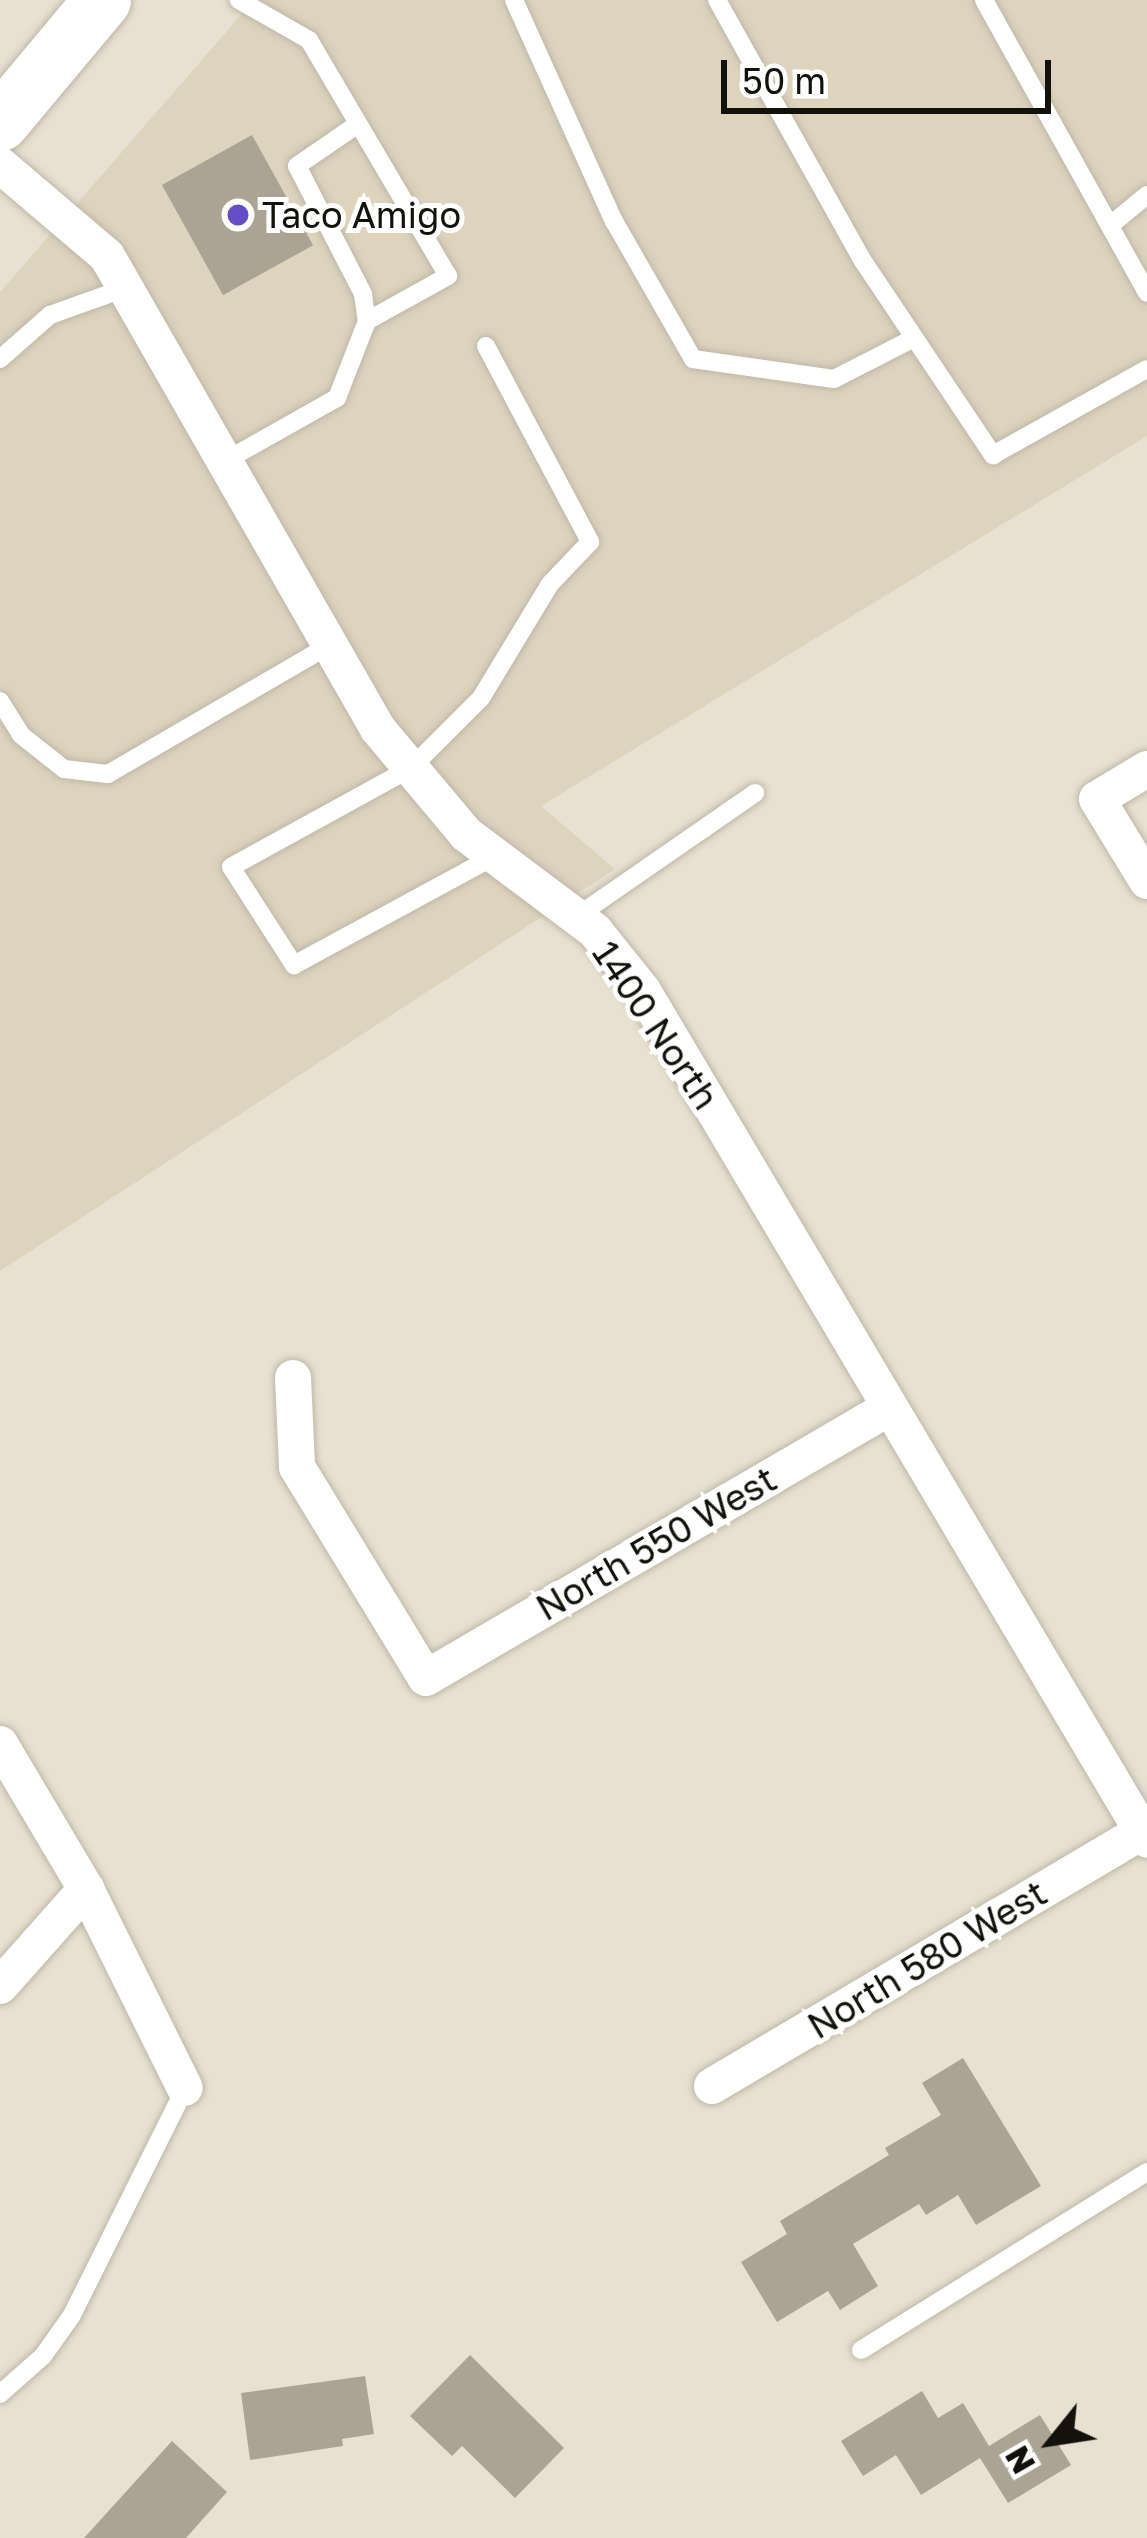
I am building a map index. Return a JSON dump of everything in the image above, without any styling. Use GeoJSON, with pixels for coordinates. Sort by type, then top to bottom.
{"type":"FeatureCollection","features":[{"type":"Feature","properties":{"kind":"main road"},"geometry":{"type":"LineString","coordinates":[[2,127],[102,0]]}},
{"type":"Feature","properties":{"kind":"street","name":"1400 North"},"geometry":{"type":"LineString","coordinates":[[2,127],[107,256],[378,729],[466,834],[595,931],[643,991],[1144,1836]]}},
{"type":"Feature","properties":{"kind":"street"},"geometry":{"type":"LineString","coordinates":[[1147,769],[1097,799],[1147,881]]}},
{"type":"Feature","properties":{"kind":"street","name":"North 550 West"},"geometry":{"type":"LineString","coordinates":[[293,1378],[297,1467],[426,1678],[887,1408]]}},
{"type":"Feature","properties":{"kind":"street"},"geometry":{"type":"LineString","coordinates":[[0,1744],[86,1889],[185,2088]]}},
{"type":"Feature","properties":{"kind":"street","name":"North 580 West"},"geometry":{"type":"LineString","coordinates":[[712,2086],[1144,1836]]}},
{"type":"Feature","properties":{"kind":"street"},"geometry":{"type":"LineString","coordinates":[[0,1986],[86,1889]]}},
{"type":"Feature","properties":{"kind":"lane"},"geometry":{"type":"LineString","coordinates":[[239,0],[309,40],[448,276],[367,321]]}},
{"type":"Feature","properties":{"kind":"lane"},"geometry":{"type":"LineString","coordinates":[[514,0],[614,221],[694,358],[834,379],[914,338]]}},
{"type":"Feature","properties":{"kind":"lane"},"geometry":{"type":"LineString","coordinates":[[717,0],[863,262],[993,455],[1147,369]]}},
{"type":"Feature","properties":{"kind":"lane"},"geometry":{"type":"LineString","coordinates":[[984,0],[1147,293]]}},
{"type":"Feature","properties":{"kind":"lane"},"geometry":{"type":"LineString","coordinates":[[225,461],[337,398],[367,321],[363,294],[297,166],[358,124]]}},
{"type":"Feature","properties":{"kind":"lane"},"geometry":{"type":"LineString","coordinates":[[1112,223],[1147,195]]}},
{"type":"Feature","properties":{"kind":"lane"},"geometry":{"type":"LineString","coordinates":[[0,358],[50,315],[126,288]]}},
{"type":"Feature","properties":{"kind":"lane"},"geometry":{"type":"LineString","coordinates":[[486,346],[590,542],[550,584],[481,698],[411,768],[231,867],[293,965],[496,856]]}},
{"type":"Feature","properties":{"kind":"lane"},"geometry":{"type":"LineString","coordinates":[[0,701],[21,734],[64,769],[108,774],[330,645]]}},
{"type":"Feature","properties":{"kind":"lane"},"geometry":{"type":"LineString","coordinates":[[576,917],[755,793]]}},
{"type":"Feature","properties":{"kind":"lane"},"geometry":{"type":"LineString","coordinates":[[0,2393],[43,2356],[72,2315],[185,2088]]}},
{"type":"Feature","properties":{"kind":"lane"},"geometry":{"type":"LineString","coordinates":[[861,2350],[1147,2172]]}},
{"type":"Feature","properties":{"kind":"shaded area"},"geometry":{"type":"Polygon","coordinates":[[[254,0],[1147,0],[1147,436],[541,806],[615,869],[0,1271],[0,292],[254,0]]]}},
{"type":"Feature","properties":{"kind":"building","name":"Taco Amigo"},"geometry":{"type":"Polygon","coordinates":[[[252,135],[313,245],[223,295],[162,185],[252,135]]]}},
{"type":"Feature","properties":{"kind":"building"},"geometry":{"type":"Polygon","coordinates":[[[963,2058],[1041,2186],[976,2225],[958,2195],[926,2215],[919,2204],[853,2244],[878,2286],[840,2310],[828,2291],[777,2322],[741,2262],[787,2234],[780,2221],[889,2155],[885,2148],[941,2115],[922,2083],[963,2058]]]}},
{"type":"Feature","properties":{"kind":"building"},"geometry":{"type":"Polygon","coordinates":[[[470,2355],[564,2448],[515,2498],[462,2446],[452,2456],[410,2416],[470,2355]]]}},
{"type":"Feature","properties":{"kind":"building"},"geometry":{"type":"Polygon","coordinates":[[[365,2376],[374,2434],[342,2439],[343,2446],[250,2460],[241,2393],[365,2376]]]}},
{"type":"Feature","properties":{"kind":"building"},"geometry":{"type":"Polygon","coordinates":[[[922,2391],[938,2418],[963,2403],[989,2446],[1040,2415],[1071,2465],[1008,2503],[980,2458],[921,2495],[896,2455],[863,2476],[841,2441],[922,2391]]]}},
{"type":"Feature","properties":{"kind":"building"},"geometry":{"type":"Polygon","coordinates":[[[172,2441],[227,2492],[186,2538],[84,2538],[172,2441]]]}},
{"type":"Feature","properties":{"kind":"place","name":"Taco Amigo"},"geometry":{"type":"Point","coordinates":[238,215]}}]}
